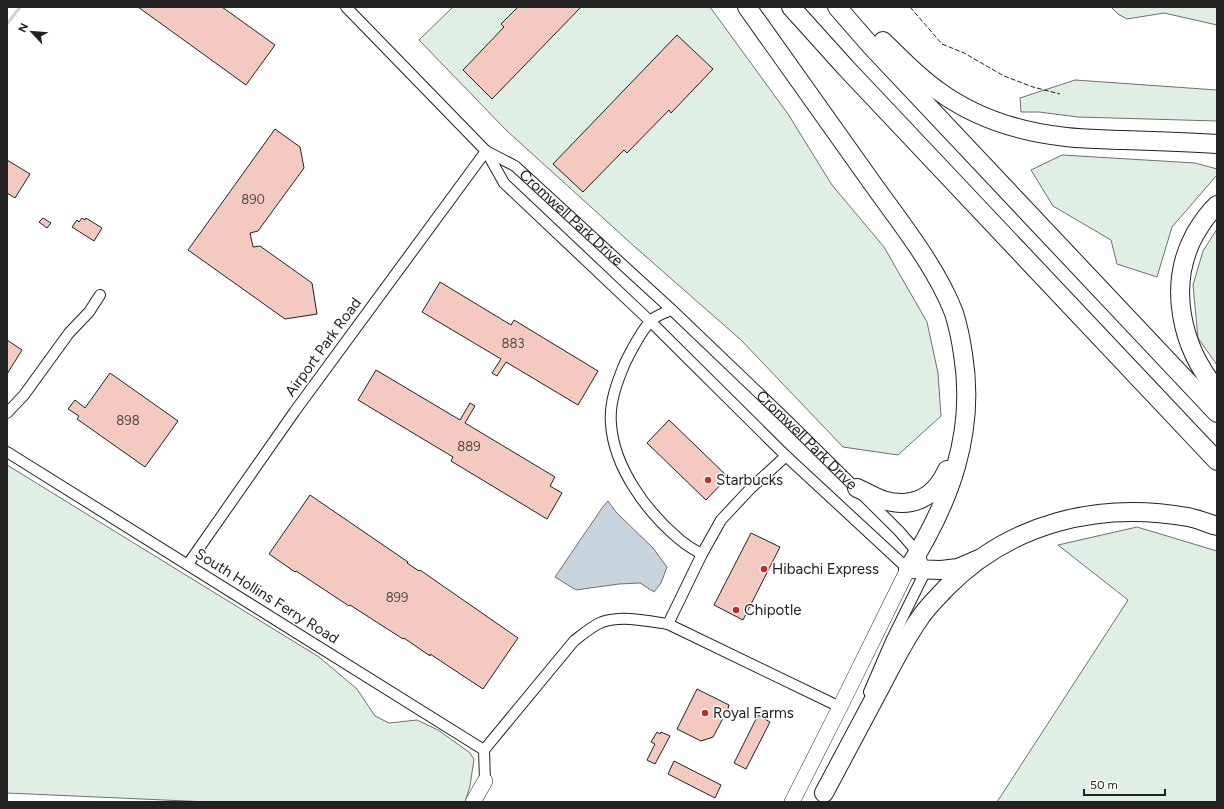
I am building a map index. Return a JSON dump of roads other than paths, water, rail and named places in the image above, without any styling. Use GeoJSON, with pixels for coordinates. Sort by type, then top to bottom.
{"type":"FeatureCollection","features":[{"type":"Feature","properties":{"kind":"highway"},"geometry":{"type":"LineString","coordinates":[[747,7],[929,264],[954,313],[961,340],[966,374],[967,406],[964,435],[958,465],[950,487],[918,553],[908,569],[941,570],[958,568],[979,559]]}},
{"type":"Feature","properties":{"kind":"highway"},"geometry":{"type":"LineString","coordinates":[[791,7],[846,68],[1217,461]]}},
{"type":"Feature","properties":{"kind":"highway"},"geometry":{"type":"LineString","coordinates":[[837,7],[877,52],[1217,413]]}},
{"type":"Feature","properties":{"kind":"highway"},"geometry":{"type":"LineString","coordinates":[[849,7],[920,77],[956,103],[989,120],[1026,131],[1067,137],[1217,144]]}},
{"type":"Feature","properties":{"kind":"highway"},"geometry":{"type":"LineString","coordinates":[[1217,205],[1200,227],[1188,247],[1180,288],[1183,324],[1190,346],[1217,390]]}},
{"type":"Feature","properties":{"kind":"highway"},"geometry":{"type":"LineString","coordinates":[[857,488],[883,500],[892,502],[905,503],[926,497],[935,490],[943,479],[964,435]]}},
{"type":"Feature","properties":{"kind":"highway"},"geometry":{"type":"LineString","coordinates":[[822,798],[903,644],[920,617],[958,576],[979,559],[1008,541],[1034,529],[1064,520],[1095,514],[1127,511],[1165,514],[1189,518],[1217,526]]}},
{"type":"Feature","properties":{"kind":"main road"},"geometry":{"type":"LineString","coordinates":[[792,802],[908,569]]}},
{"type":"Feature","properties":{"kind":"main road"},"geometry":{"type":"LineString","coordinates":[[482,802],[485,781]]}},
{"type":"Feature","properties":{"kind":"street","name":"Cromwell Park Drive"},"geometry":{"type":"LineString","coordinates":[[346,7],[486,151],[504,183],[651,322],[786,456],[908,569]]}},
{"type":"Feature","properties":{"kind":"street","name":"Cromwell Park Drive"},"geometry":{"type":"LineString","coordinates":[[486,151],[515,166],[672,310],[857,488],[899,531],[918,553],[926,570]]}},
{"type":"Feature","properties":{"kind":"street","name":"Airport Park Road"},"geometry":{"type":"LineString","coordinates":[[188,564],[294,411],[486,151]]}},
{"type":"Feature","properties":{"kind":"street"},"geometry":{"type":"LineString","coordinates":[[7,413],[24,395],[68,333],[90,312],[100,295]]}},
{"type":"Feature","properties":{"kind":"street"},"geometry":{"type":"LineString","coordinates":[[672,310],[653,319],[640,335],[619,377],[612,400],[610,424],[615,449],[628,479],[655,517],[680,540],[702,554]]}},
{"type":"Feature","properties":{"kind":"street","name":"South Hollins Ferry Road"},"geometry":{"type":"LineString","coordinates":[[7,452],[484,750]]}},
{"type":"Feature","properties":{"kind":"street"},"geometry":{"type":"LineString","coordinates":[[668,624],[702,554],[721,520],[754,485],[786,456]]}},
{"type":"Feature","properties":{"kind":"street"},"geometry":{"type":"LineString","coordinates":[[822,798],[891,641],[926,570]]}},
{"type":"Feature","properties":{"kind":"street"},"geometry":{"type":"LineString","coordinates":[[485,781],[484,750],[566,650],[588,630],[603,622],[640,619],[668,624],[840,707]]}},
{"type":"Feature","properties":{"kind":"waterway"},"geometry":{"type":"LineString","coordinates":[[7,24],[20,7]]}},
{"type":"Feature","properties":{"kind":"place","name":"Starbucks"},"geometry":{"type":"Point","coordinates":[708,480]}},
{"type":"Feature","properties":{"kind":"place","name":"Hibachi Express"},"geometry":{"type":"Point","coordinates":[764,569]}},
{"type":"Feature","properties":{"kind":"place","name":"Chipotle"},"geometry":{"type":"Point","coordinates":[736,610]}},
{"type":"Feature","properties":{"kind":"place","name":"Royal Farms"},"geometry":{"type":"Point","coordinates":[705,713]}}]}
